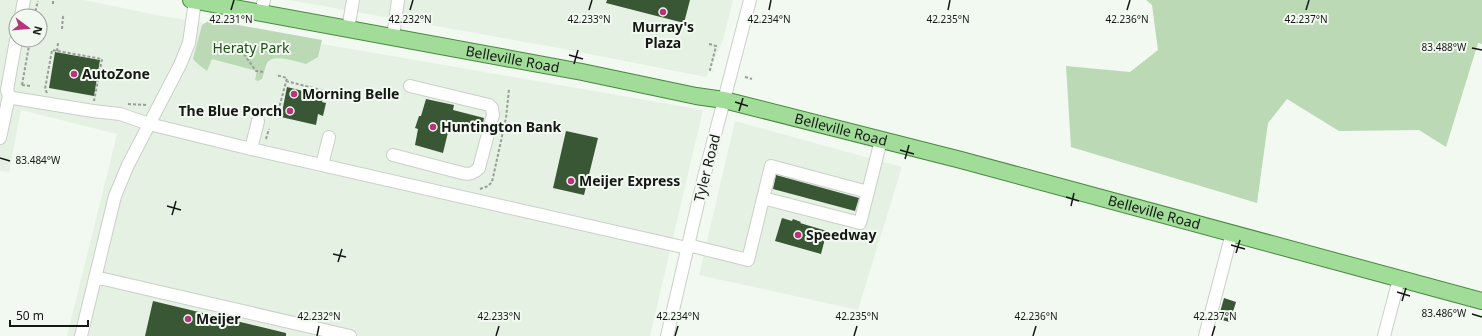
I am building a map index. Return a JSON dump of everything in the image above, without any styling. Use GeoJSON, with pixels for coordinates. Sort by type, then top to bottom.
{"type":"FeatureCollection","features":[{"type":"Feature","properties":{"kind":"main road","name":"Belleville Road"},"geometry":{"type":"LineString","coordinates":[[193,0],[262,7],[348,29],[582,72],[696,96],[724,100],[1232,233],[1482,301]]}},
{"type":"Feature","properties":{"kind":"street"},"geometry":{"type":"LineString","coordinates":[[81,336],[115,196],[128,165],[180,65],[189,43],[193,0]]}},
{"type":"Feature","properties":{"kind":"street"},"geometry":{"type":"LineString","coordinates":[[348,29],[353,0]]}},
{"type":"Feature","properties":{"kind":"street"},"geometry":{"type":"LineString","coordinates":[[393,37],[398,0]]}},
{"type":"Feature","properties":{"kind":"street","name":"Tyler Road"},"geometry":{"type":"LineString","coordinates":[[667,336],[724,100],[750,0]]}},
{"type":"Feature","properties":{"kind":"street"},"geometry":{"type":"LineString","coordinates":[[0,138],[9,96],[7,90],[15,48]]}},
{"type":"Feature","properties":{"kind":"street"},"geometry":{"type":"LineString","coordinates":[[393,155],[462,173],[473,173],[479,168],[493,115],[492,108],[489,105],[410,86]]}},
{"type":"Feature","properties":{"kind":"street"},"geometry":{"type":"LineString","coordinates":[[9,96],[18,100],[120,114],[149,124],[251,149],[748,260],[771,166],[868,192]]}},
{"type":"Feature","properties":{"kind":"street"},"geometry":{"type":"LineString","coordinates":[[251,149],[258,121]]}},
{"type":"Feature","properties":{"kind":"street"},"geometry":{"type":"LineString","coordinates":[[322,165],[329,137]]}},
{"type":"Feature","properties":{"kind":"street"},"geometry":{"type":"LineString","coordinates":[[763,198],[860,223],[881,140]]}},
{"type":"Feature","properties":{"kind":"street"},"geometry":{"type":"LineString","coordinates":[[1205,336],[1232,233]]}},
{"type":"Feature","properties":{"kind":"street"},"geometry":{"type":"LineString","coordinates":[[95,277],[350,336]]}},
{"type":"Feature","properties":{"kind":"street"},"geometry":{"type":"LineString","coordinates":[[1384,336],[1399,279]]}},
{"type":"Feature","properties":{"kind":"path"},"geometry":{"type":"LineString","coordinates":[[62,29],[63,17],[65,15]]}},
{"type":"Feature","properties":{"kind":"path"},"geometry":{"type":"LineString","coordinates":[[58,43],[58,51]]}},
{"type":"Feature","properties":{"kind":"path"},"geometry":{"type":"LineString","coordinates":[[231,43],[231,48],[235,52],[241,50],[245,45]]}},
{"type":"Feature","properties":{"kind":"path"},"geometry":{"type":"LineString","coordinates":[[709,44],[716,46],[710,70],[713,71]]}},
{"type":"Feature","properties":{"kind":"path"},"geometry":{"type":"LineString","coordinates":[[22,84],[29,48]]}},
{"type":"Feature","properties":{"kind":"path"},"geometry":{"type":"LineString","coordinates":[[49,96],[45,89],[52,50],[102,59],[93,105]]}},
{"type":"Feature","properties":{"kind":"path"},"geometry":{"type":"LineString","coordinates":[[241,50],[256,70],[264,72]]}},
{"type":"Feature","properties":{"kind":"path"},"geometry":{"type":"LineString","coordinates":[[273,117],[277,116],[287,78],[276,75]]}},
{"type":"Feature","properties":{"kind":"path"},"geometry":{"type":"LineString","coordinates":[[745,77],[752,79]]}},
{"type":"Feature","properties":{"kind":"path"},"geometry":{"type":"LineString","coordinates":[[286,81],[333,93]]}},
{"type":"Feature","properties":{"kind":"path"},"geometry":{"type":"LineString","coordinates":[[15,84],[31,86]]}},
{"type":"Feature","properties":{"kind":"path"},"geometry":{"type":"LineString","coordinates":[[123,104],[146,105]]}},
{"type":"Feature","properties":{"kind":"path"},"geometry":{"type":"LineString","coordinates":[[265,141],[269,129]]}},
{"type":"Feature","properties":{"kind":"shaded area"},"geometry":{"type":"Polygon","coordinates":[[[0,0],[84,0],[157,15],[703,110],[650,336],[67,336],[117,134],[21,110],[9,172],[0,171],[0,0]]]}},
{"type":"Feature","properties":{"kind":"shaded area"},"geometry":{"type":"Polygon","coordinates":[[[289,0],[733,0],[723,40],[706,77],[553,47],[289,0]]]}},
{"type":"Feature","properties":{"kind":"shaded area"},"geometry":{"type":"Polygon","coordinates":[[[735,121],[902,167],[858,310],[699,275],[735,121]]]}},
{"type":"Feature","properties":{"kind":"green space"},"geometry":{"type":"Polygon","coordinates":[[[1146,0],[1482,0],[1482,44],[1478,43],[1446,147],[1419,130],[1339,131],[1287,99],[1268,123],[1257,203],[1071,147],[1066,66],[1130,72],[1158,50],[1152,5],[1146,0]]]}},
{"type":"Feature","properties":{"kind":"green space","name":"Heraty Park"},"geometry":{"type":"Polygon","coordinates":[[[210,20],[322,40],[318,57],[306,64],[280,58],[270,60],[266,65],[262,79],[258,81],[255,80],[257,71],[212,59],[207,71],[193,59],[202,25],[210,20]]]}},
{"type":"Feature","properties":{"kind":"building","name":"Murray's Plaza"},"geometry":{"type":"Polygon","coordinates":[[[607,0],[690,0],[684,23],[606,3],[607,0]]]}},
{"type":"Feature","properties":{"kind":"building","name":"AutoZone"},"geometry":{"type":"Polygon","coordinates":[[[55,52],[100,60],[94,96],[49,88],[55,52]]]}},
{"type":"Feature","properties":{"kind":"building"},"geometry":{"type":"Polygon","coordinates":[[[287,87],[323,96],[322,102],[326,103],[323,116],[318,114],[316,125],[281,117],[287,87]]]}},
{"type":"Feature","properties":{"kind":"building","name":"Huntington Bank"},"geometry":{"type":"Polygon","coordinates":[[[426,99],[454,105],[453,110],[484,118],[481,132],[450,124],[443,153],[415,145],[418,129],[415,128],[419,116],[421,116],[426,99]]]}},
{"type":"Feature","properties":{"kind":"building"},"geometry":{"type":"Polygon","coordinates":[[[566,131],[598,138],[584,195],[553,188],[566,131]]]}},
{"type":"Feature","properties":{"kind":"building"},"geometry":{"type":"Polygon","coordinates":[[[776,175],[859,198],[855,211],[773,189],[776,175]]]}},
{"type":"Feature","properties":{"kind":"building"},"geometry":{"type":"Polygon","coordinates":[[[782,218],[792,221],[793,219],[801,222],[800,223],[827,231],[821,254],[775,241],[782,218]]]}},
{"type":"Feature","properties":{"kind":"building"},"geometry":{"type":"Polygon","coordinates":[[[1224,298],[1236,302],[1230,322],[1218,319],[1224,298]]]}},
{"type":"Feature","properties":{"kind":"building","name":"Meijer"},"geometry":{"type":"Polygon","coordinates":[[[153,301],[286,333],[286,336],[145,336],[153,301]]]}},
{"type":"Feature","properties":{"kind":"place","name":"Murray's Plaza"},"geometry":{"type":"Point","coordinates":[663,12]}},
{"type":"Feature","properties":{"kind":"place","name":"AutoZone"},"geometry":{"type":"Point","coordinates":[74,74]}},
{"type":"Feature","properties":{"kind":"place","name":"Morning Belle"},"geometry":{"type":"Point","coordinates":[294,94]}},
{"type":"Feature","properties":{"kind":"place","name":"The Blue Porch"},"geometry":{"type":"Point","coordinates":[290,111]}},
{"type":"Feature","properties":{"kind":"place","name":"Huntington Bank"},"geometry":{"type":"Point","coordinates":[433,127]}},
{"type":"Feature","properties":{"kind":"place","name":"Meijer Express"},"geometry":{"type":"Point","coordinates":[571,181]}},
{"type":"Feature","properties":{"kind":"place","name":"Speedway"},"geometry":{"type":"Point","coordinates":[798,235]}},
{"type":"Feature","properties":{"kind":"place","name":"Meijer"},"geometry":{"type":"Point","coordinates":[188,319]}}]}
